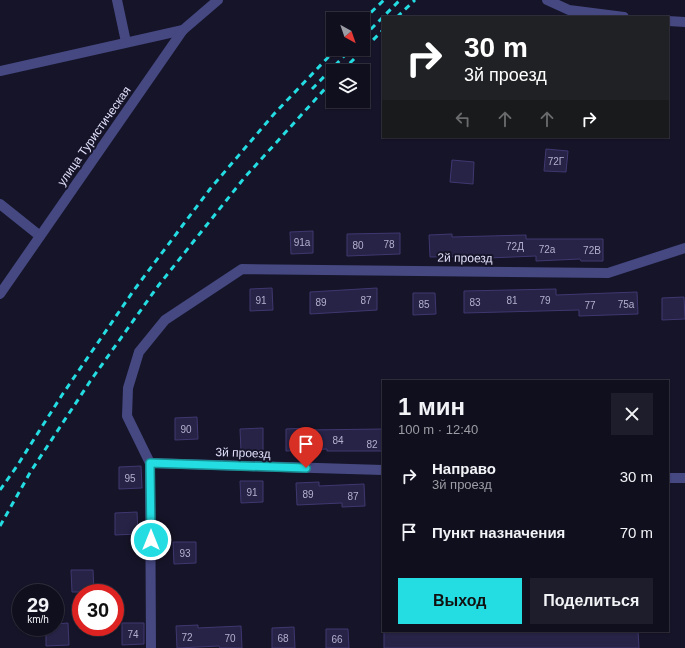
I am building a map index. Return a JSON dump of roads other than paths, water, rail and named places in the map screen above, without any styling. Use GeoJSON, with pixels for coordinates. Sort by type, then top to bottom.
{"type":"FeatureCollection","features":[{"type":"Feature","properties":{"kind":"street"},"geometry":{"type":"LineString","coordinates":[[116,0],[126,42]]}},
{"type":"Feature","properties":{"kind":"street","name":"улица Туристическая"},"geometry":{"type":"LineString","coordinates":[[0,294],[183,30],[218,0]]}},
{"type":"Feature","properties":{"kind":"street"},"geometry":{"type":"LineString","coordinates":[[547,0],[569,10],[616,16]]}},
{"type":"Feature","properties":{"kind":"street"},"geometry":{"type":"LineString","coordinates":[[669,21],[685,22]]}},
{"type":"Feature","properties":{"kind":"street"},"geometry":{"type":"LineString","coordinates":[[0,71],[183,30]]}},
{"type":"Feature","properties":{"kind":"street"},"geometry":{"type":"LineString","coordinates":[[0,204],[40,236]]}},
{"type":"Feature","properties":{"kind":"street","name":"2й проезд"},"geometry":{"type":"LineString","coordinates":[[150,463],[127,416],[128,388],[139,352],[165,320],[242,269],[608,273],[685,248]]}},
{"type":"Feature","properties":{"kind":"street"},"geometry":{"type":"LineString","coordinates":[[150,463],[151,648]]}},
{"type":"Feature","properties":{"kind":"street","name":"3й проезд"},"geometry":{"type":"LineString","coordinates":[[150,463],[382,470]]}},
{"type":"Feature","properties":{"kind":"street"},"geometry":{"type":"LineString","coordinates":[[669,478],[685,478]]}},
{"type":"Feature","properties":{"kind":"railway"},"geometry":{"type":"LineString","coordinates":[[370,13],[384,0]]}},
{"type":"Feature","properties":{"kind":"railway"},"geometry":{"type":"LineString","coordinates":[[384,16],[400,0]]}},
{"type":"Feature","properties":{"kind":"railway"},"geometry":{"type":"LineString","coordinates":[[398,16],[415,0]]}},
{"type":"Feature","properties":{"kind":"railway"},"geometry":{"type":"LineString","coordinates":[[370,30],[382,18]]}},
{"type":"Feature","properties":{"kind":"railway"},"geometry":{"type":"LineString","coordinates":[[349,64],[382,31]]}},
{"type":"Feature","properties":{"kind":"railway"},"geometry":{"type":"LineString","coordinates":[[0,490],[62,395],[134,290],[210,189],[274,114],[329,56]]}},
{"type":"Feature","properties":{"kind":"railway"},"geometry":{"type":"LineString","coordinates":[[312,89],[344,56]]}},
{"type":"Feature","properties":{"kind":"railway"},"geometry":{"type":"LineString","coordinates":[[0,526],[31,471],[91,380],[158,286],[245,177],[326,88]]}}]}
